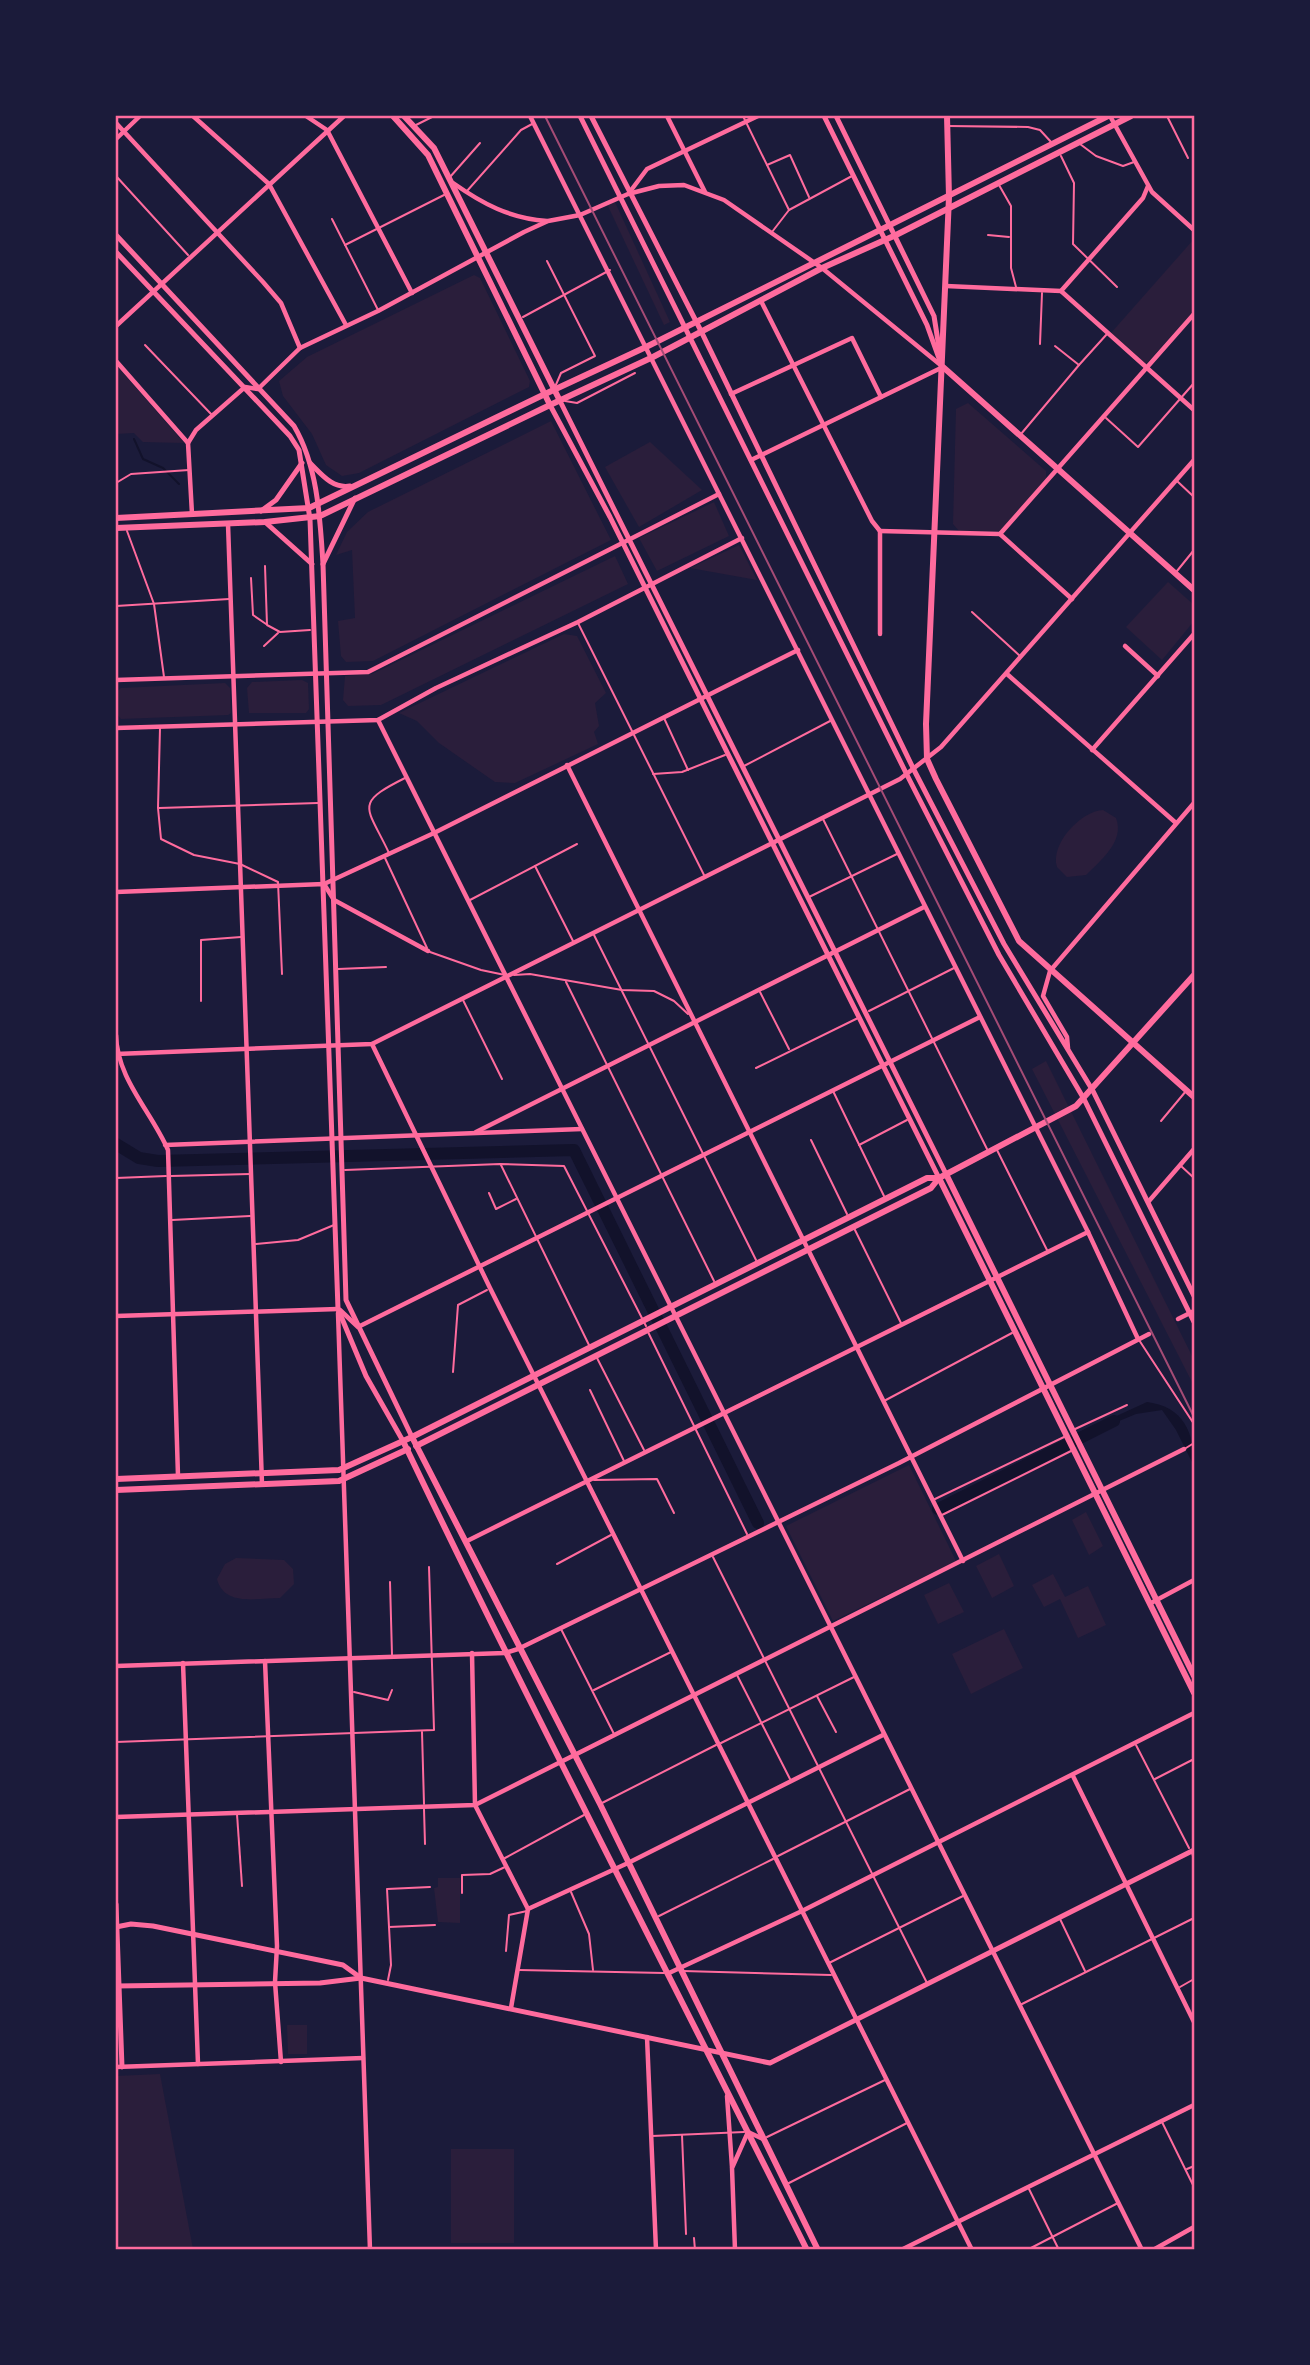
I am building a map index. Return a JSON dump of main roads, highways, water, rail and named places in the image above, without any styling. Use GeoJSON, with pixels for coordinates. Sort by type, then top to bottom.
{"type":"FeatureCollection","features":[{"type":"Feature","properties":{"kind":"main road"},"geometry":{"type":"LineString","coordinates":[[393,116],[428,155],[550,405]]}},
{"type":"Feature","properties":{"kind":"main road"},"geometry":{"type":"LineString","coordinates":[[404,116],[434,148],[560,401]]}},
{"type":"Feature","properties":{"kind":"main road"},"geometry":{"type":"LineString","coordinates":[[947,116],[949,206],[927,759],[1014,931],[1026,949],[1195,1097]]}},
{"type":"Feature","properties":{"kind":"main road"},"geometry":{"type":"LineString","coordinates":[[118,518],[314,512],[367,481],[1109,116]]}},
{"type":"Feature","properties":{"kind":"main road"},"geometry":{"type":"LineString","coordinates":[[116,527],[265,522],[314,512],[355,497],[653,357],[822,268],[896,235],[997,181],[1131,116]]}},
{"type":"Feature","properties":{"kind":"main road"},"geometry":{"type":"LineString","coordinates":[[943,368],[1195,590]]}},
{"type":"Feature","properties":{"kind":"main road"},"geometry":{"type":"LineString","coordinates":[[116,1490],[344,1480],[416,1446],[931,1188],[946,1174],[1036,1129],[1093,1091],[1195,975]]}},
{"type":"Feature","properties":{"kind":"main road"},"geometry":{"type":"LineString","coordinates":[[946,1174],[1016,1331],[1046,1385]]}},
{"type":"Feature","properties":{"kind":"main road"},"geometry":{"type":"LineString","coordinates":[[116,1479],[343,1469],[412,1437],[927,1178],[939,1178]]}},
{"type":"Feature","properties":{"kind":"main road"},"geometry":{"type":"LineString","coordinates":[[939,1178],[1078,1447],[1195,1693]]}},
{"type":"Feature","properties":{"kind":"main road"},"geometry":{"type":"LineString","coordinates":[[412,1437],[467,1541],[518,1649],[600,1804],[818,2249]]}},
{"type":"Feature","properties":{"kind":"main road"},"geometry":{"type":"LineString","coordinates":[[403,1441],[505,1653],[807,2249]]}},
{"type":"Feature","properties":{"kind":"main road"},"geometry":{"type":"LineString","coordinates":[[1153,1601],[1195,1676]]}},
{"type":"Feature","properties":{"kind":"waterway"},"geometry":{"type":"LineString","coordinates":[[134,439],[143,459],[163,468],[179,484]]}},
{"type":"Feature","properties":{"kind":"waterway"},"geometry":{"type":"LineString","coordinates":[[116,1144],[139,1158],[158,1161],[574,1150],[758,1523]]}},
{"type":"Feature","properties":{"kind":"waterway"},"geometry":{"type":"LineString","coordinates":[[938,1509],[1114,1421]]}},
{"type":"Feature","properties":{"kind":"railway"},"geometry":{"type":"LineString","coordinates":[[545,116],[1194,1417]]}}]}
